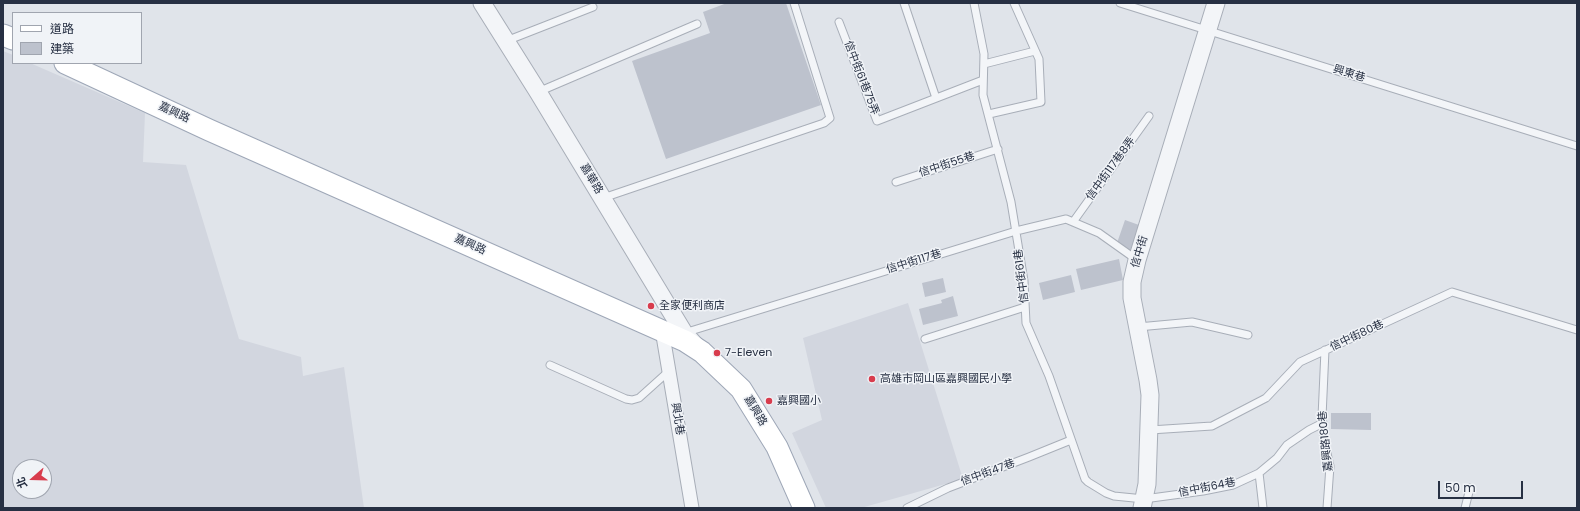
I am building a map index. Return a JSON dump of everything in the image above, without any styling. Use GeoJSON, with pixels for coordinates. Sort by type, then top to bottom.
{"type":"FeatureCollection","features":[{"type":"Feature","properties":{"kind":"main road","name":"嘉興路"},"geometry":{"type":"LineString","coordinates":[[67,64],[210,130],[685,341],[702,352],[741,389],[777,448],[804,508]]}},
{"type":"Feature","properties":{"kind":"street","name":"嘉華路"},"geometry":{"type":"LineString","coordinates":[[482,3],[538,92],[684,333],[702,352]]}},
{"type":"Feature","properties":{"kind":"street","name":"信中街"},"geometry":{"type":"LineString","coordinates":[[1143,503],[1147,484],[1150,395],[1132,298],[1132,282],[1137,260],[1216,3]]}},
{"type":"Feature","properties":{"kind":"street","name":"興北巷"},"geometry":{"type":"LineString","coordinates":[[662,330],[692,508]]}},
{"type":"Feature","properties":{"kind":"lane"},"geometry":{"type":"LineString","coordinates":[[602,198],[824,123],[830,118],[794,3]]}},
{"type":"Feature","properties":{"kind":"lane"},"geometry":{"type":"LineString","coordinates":[[904,3],[936,98]]}},
{"type":"Feature","properties":{"kind":"lane","name":"信中街61巷"},"geometry":{"type":"LineString","coordinates":[[974,3],[984,54],[983,95],[1012,202],[1024,281],[1026,323],[1028,329],[1049,376],[1085,479],[1114,496],[1143,503]]}},
{"type":"Feature","properties":{"kind":"lane"},"geometry":{"type":"LineString","coordinates":[[989,114],[1041,102],[1038,59],[1014,3]]}},
{"type":"Feature","properties":{"kind":"lane","name":"興東巷"},"geometry":{"type":"LineString","coordinates":[[1120,3],[1577,146]]}},
{"type":"Feature","properties":{"kind":"lane"},"geometry":{"type":"LineString","coordinates":[[506,41],[593,7]]}},
{"type":"Feature","properties":{"kind":"lane","name":"信中街61巷75弄"},"geometry":{"type":"LineString","coordinates":[[839,22],[877,121],[984,80]]}},
{"type":"Feature","properties":{"kind":"lane"},"geometry":{"type":"LineString","coordinates":[[538,92],[697,24]]}},
{"type":"Feature","properties":{"kind":"lane"},"geometry":{"type":"LineString","coordinates":[[984,64],[1035,51]]}},
{"type":"Feature","properties":{"kind":"lane","name":"信中街117巷8弄"},"geometry":{"type":"LineString","coordinates":[[1073,222],[1149,116]]}},
{"type":"Feature","properties":{"kind":"lane","name":"信中街55巷"},"geometry":{"type":"LineString","coordinates":[[896,182],[998,149]]}},
{"type":"Feature","properties":{"kind":"lane","name":"信中街117巷"},"geometry":{"type":"LineString","coordinates":[[684,333],[1016,231],[1066,219],[1099,233],[1137,260]]}},
{"type":"Feature","properties":{"kind":"lane","name":"信中街80巷"},"geometry":{"type":"LineString","coordinates":[[1150,430],[1212,426],[1266,398],[1300,362],[1452,292],[1577,330]]}},
{"type":"Feature","properties":{"kind":"lane"},"geometry":{"type":"LineString","coordinates":[[925,339],[1026,307]]}},
{"type":"Feature","properties":{"kind":"lane"},"geometry":{"type":"LineString","coordinates":[[1137,327],[1192,322],[1248,335]]}},
{"type":"Feature","properties":{"kind":"lane","name":"嘉興路180巷"},"geometry":{"type":"LineString","coordinates":[[1325,350],[1322,423],[1324,442],[1330,466],[1327,508]]}},
{"type":"Feature","properties":{"kind":"lane"},"geometry":{"type":"LineString","coordinates":[[550,365],[626,399],[632,400],[639,398],[669,371]]}},
{"type":"Feature","properties":{"kind":"lane","name":"信中街64巷"},"geometry":{"type":"LineString","coordinates":[[1143,503],[1233,485],[1259,473],[1277,458],[1288,445],[1322,423]]}},
{"type":"Feature","properties":{"kind":"lane","name":"信中街47巷"},"geometry":{"type":"LineString","coordinates":[[907,508],[948,488],[1071,440]]}},
{"type":"Feature","properties":{"kind":"lane"},"geometry":{"type":"LineString","coordinates":[[1259,473],[1263,508]]}},
{"type":"Feature","properties":{"kind":"lane"},"geometry":{"type":"LineString","coordinates":[[1465,508],[1470,488]]}},
{"type":"Feature","properties":{"kind":"shaded area"},"geometry":{"type":"Polygon","coordinates":[[[3,51],[12,55],[12,64],[32,64],[145,113],[143,162],[186,165],[239,339],[301,357],[303,376],[344,367],[364,508],[3,508],[3,51]]]}},
{"type":"Feature","properties":{"kind":"shaded area","name":"高雄市岡山區嘉興國民小學"},"geometry":{"type":"Polygon","coordinates":[[[908,303],[963,479],[861,508],[826,508],[792,433],[822,420],[803,338],[908,303]]]}},
{"type":"Feature","properties":{"kind":"building"},"geometry":{"type":"Polygon","coordinates":[[[727,3],[786,3],[821,105],[666,159],[632,61],[710,33],[703,12],[727,3]]]}},
{"type":"Feature","properties":{"kind":"building"},"geometry":{"type":"Polygon","coordinates":[[[1125,220],[1139,225],[1130,251],[1117,243],[1125,220]]]}},
{"type":"Feature","properties":{"kind":"building"},"geometry":{"type":"Polygon","coordinates":[[[1119,259],[1123,280],[1081,290],[1076,269],[1119,259]]]}},
{"type":"Feature","properties":{"kind":"building"},"geometry":{"type":"Polygon","coordinates":[[[1071,275],[1075,292],[1043,300],[1039,283],[1071,275]]]}},
{"type":"Feature","properties":{"kind":"building"},"geometry":{"type":"Polygon","coordinates":[[[943,278],[946,292],[925,297],[922,283],[943,278]]]}},
{"type":"Feature","properties":{"kind":"building"},"geometry":{"type":"Polygon","coordinates":[[[953,296],[958,316],[923,325],[919,309],[942,303],[941,300],[953,296]]]}},
{"type":"Feature","properties":{"kind":"building"},"geometry":{"type":"Polygon","coordinates":[[[1331,413],[1371,413],[1371,430],[1331,429],[1331,413]]]}},
{"type":"Feature","properties":{"kind":"place","name":"全家便利商店"},"geometry":{"type":"Point","coordinates":[651,306]}},
{"type":"Feature","properties":{"kind":"place","name":"7-Eleven"},"geometry":{"type":"Point","coordinates":[717,353]}},
{"type":"Feature","properties":{"kind":"place","name":"高雄市岡山區嘉興國民小學"},"geometry":{"type":"Point","coordinates":[872,379]}},
{"type":"Feature","properties":{"kind":"place","name":"嘉興國小"},"geometry":{"type":"Point","coordinates":[769,401]}}]}
